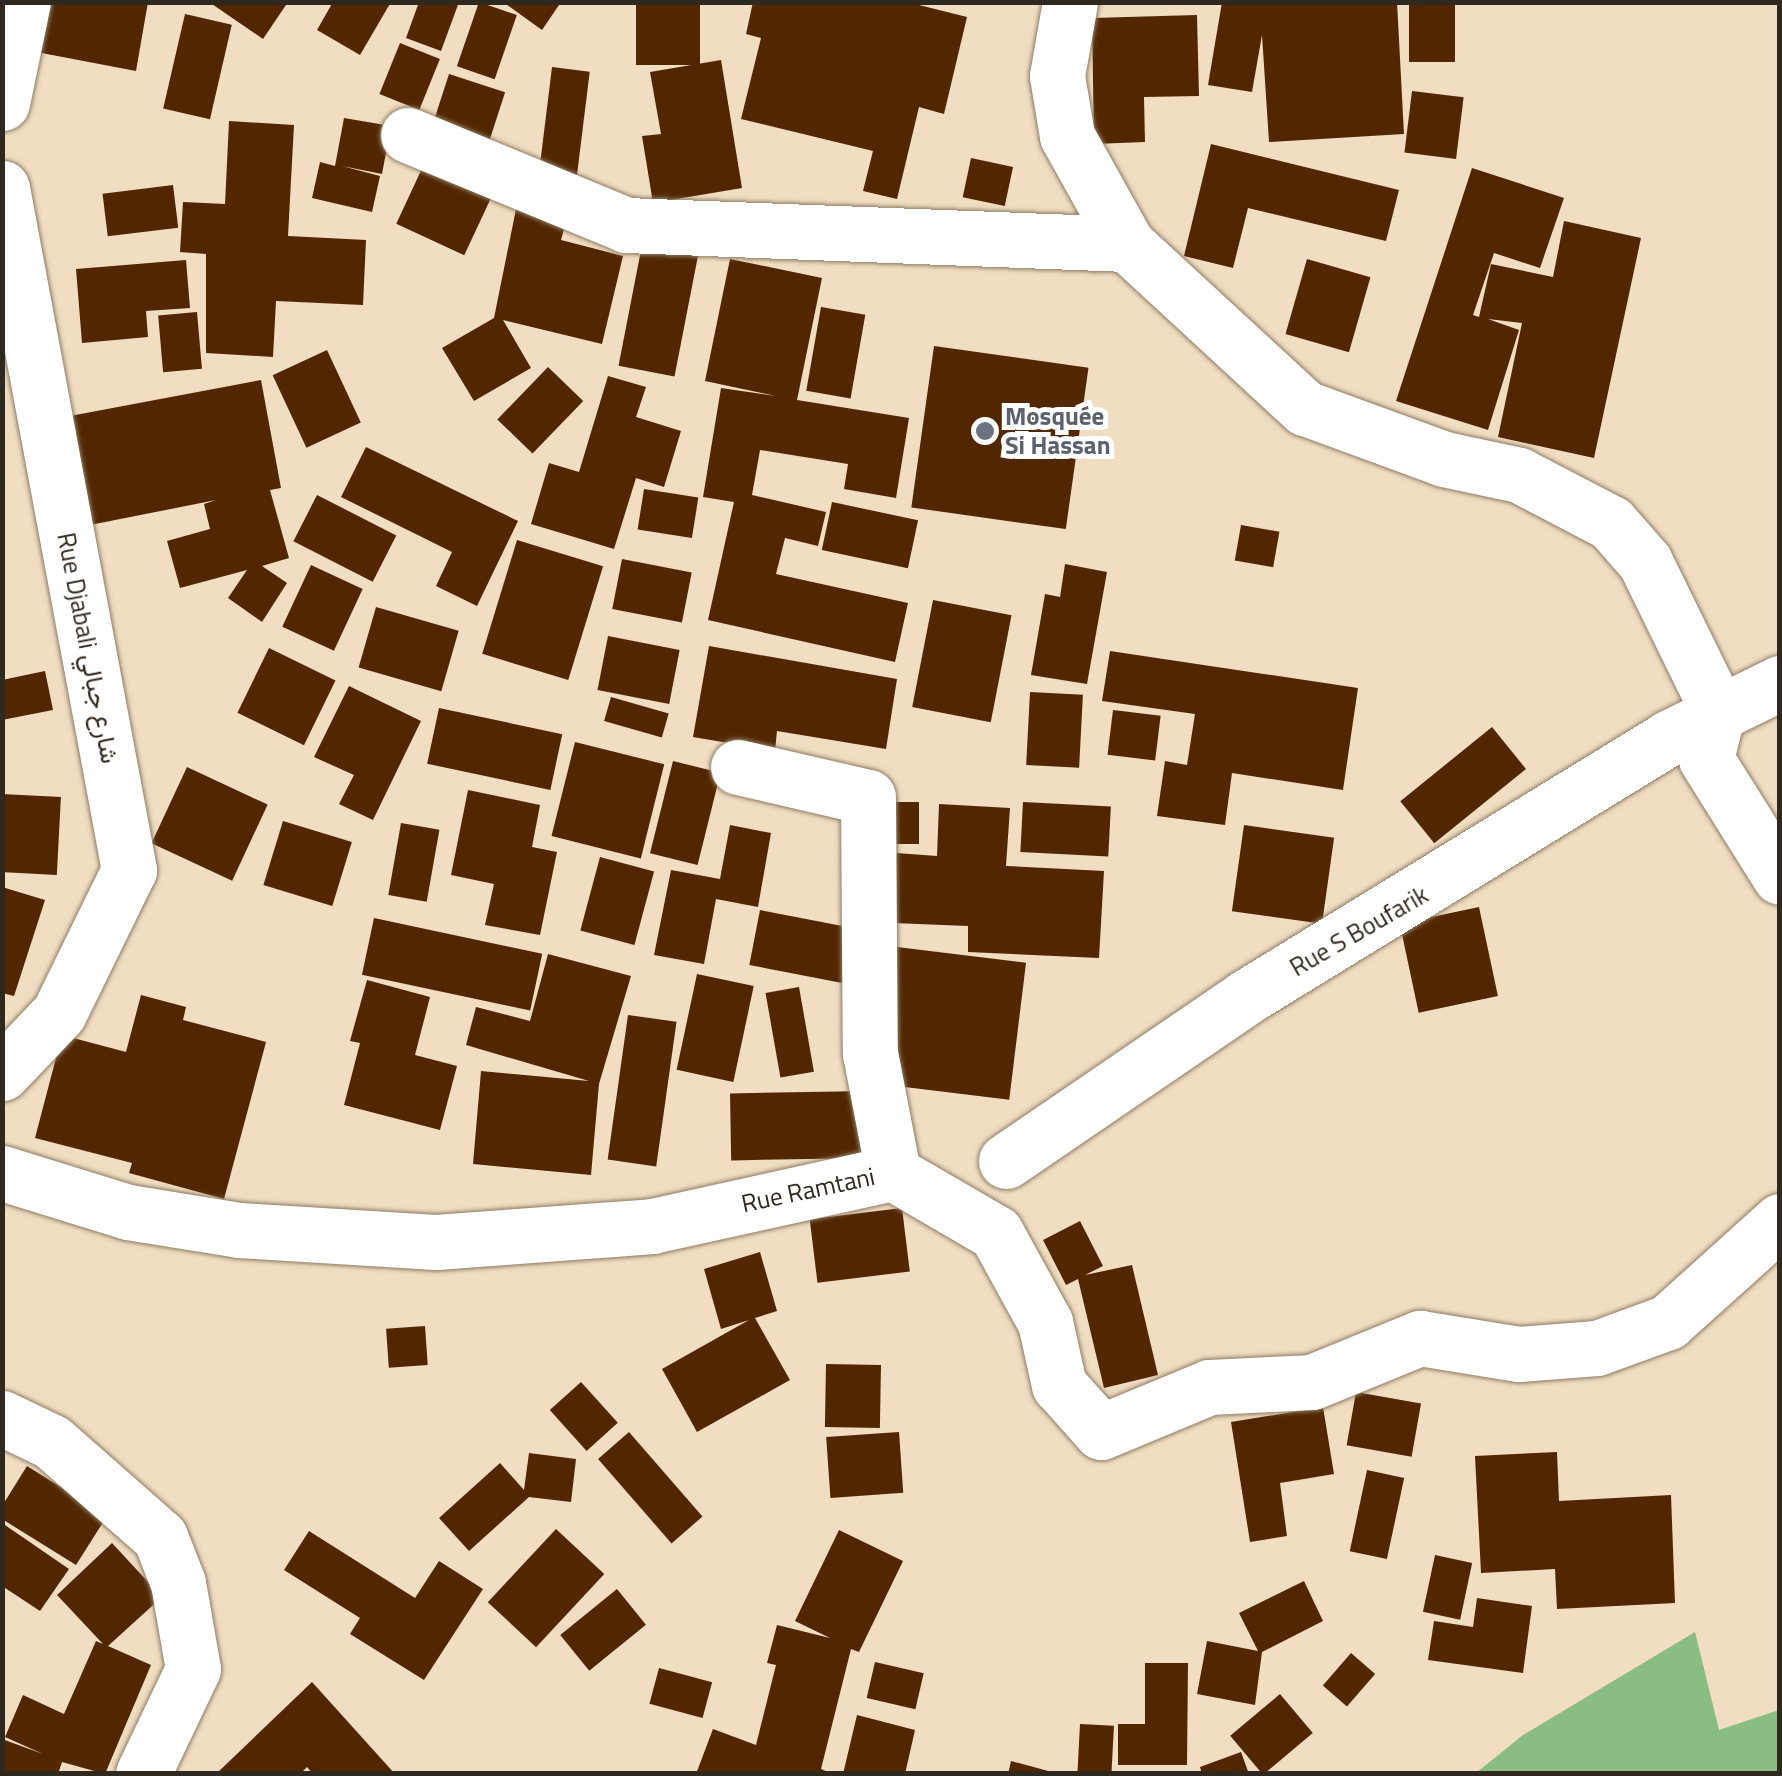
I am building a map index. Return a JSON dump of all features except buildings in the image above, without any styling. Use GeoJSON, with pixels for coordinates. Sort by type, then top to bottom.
{"type":"FeatureCollection","features":[{"type":"Feature","properties":{"kind":"street"},"geometry":{"type":"LineString","coordinates":[[2,102],[23,2]]}},
{"type":"Feature","properties":{"kind":"street"},"geometry":{"type":"LineString","coordinates":[[1070,2],[1058,76],[1067,136],[1127,244],[1304,408],[1444,459],[1519,475],[1611,523],[1645,562],[1697,736],[1780,877]]}},
{"type":"Feature","properties":{"kind":"street"},"geometry":{"type":"LineString","coordinates":[[408,135],[626,225],[1127,244]]}},
{"type":"Feature","properties":{"kind":"street","name":"Rue Djabali شارع جبالي"},"geometry":{"type":"LineString","coordinates":[[2,188],[130,870],[59,1013],[2,1073]]}},
{"type":"Feature","properties":{"kind":"street","name":"Rue S Boufarik"},"geometry":{"type":"LineString","coordinates":[[1006,1161],[1246,996],[1697,736],[1780,682]]}},
{"type":"Feature","properties":{"kind":"street"},"geometry":{"type":"LineString","coordinates":[[738,768],[868,798],[870,1053],[893,1173]]}},
{"type":"Feature","properties":{"kind":"street","name":"Rue Ramtani"},"geometry":{"type":"LineString","coordinates":[[2,1173],[128,1212],[239,1230],[436,1242],[652,1226],[893,1173],[996,1233],[1046,1322],[1059,1386],[1101,1432],[1209,1386],[1312,1382],[1420,1338],[1519,1354],[1597,1348],[1668,1322],[1780,1221]]}},
{"type":"Feature","properties":{"kind":"street"},"geometry":{"type":"LineString","coordinates":[[2,1418],[52,1442],[160,1537],[178,1583],[193,1669],[143,1774]]}},
{"type":"Feature","properties":{"kind":"green space"},"geometry":{"type":"Polygon","coordinates":[[[1695,1632],[1719,1730],[1779,1710],[1779,1773],[1476,1773],[1523,1735],[1695,1632]]]}},
{"type":"Feature","properties":{"kind":"place","name":"Mosquée Si Hassan"},"geometry":{"type":"Point","coordinates":[985,431]}}]}
